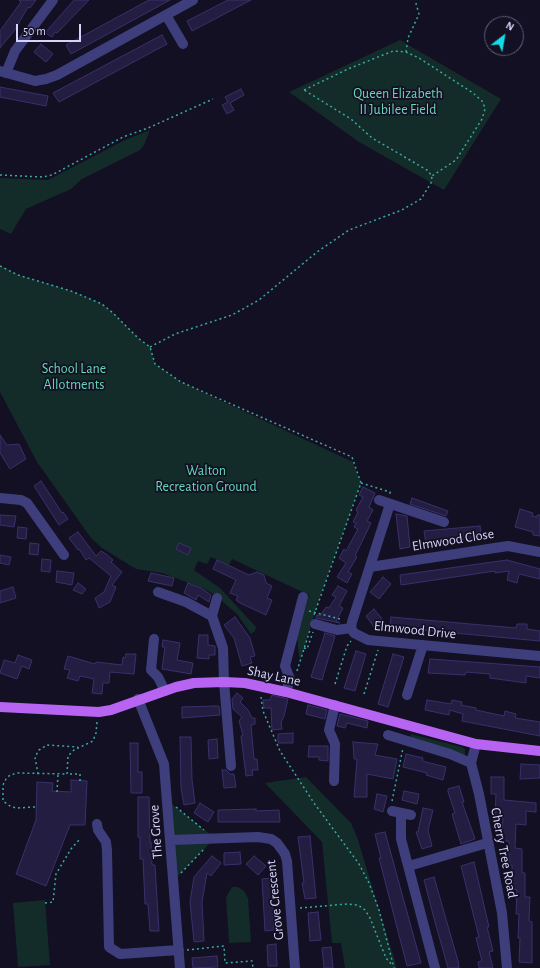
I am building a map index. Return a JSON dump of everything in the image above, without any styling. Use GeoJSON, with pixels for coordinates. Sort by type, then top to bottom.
{"type":"FeatureCollection","features":[{"type":"Feature","properties":{"kind":"main road","name":"Shay Lane"},"geometry":{"type":"LineString","coordinates":[[0,707],[99,712],[111,710],[138,699],[194,683],[224,682],[259,685],[476,744],[540,751]]}},
{"type":"Feature","properties":{"kind":"street"},"geometry":{"type":"LineString","coordinates":[[54,0],[15,51],[3,72],[35,81],[57,75],[193,0]]}},
{"type":"Feature","properties":{"kind":"street"},"geometry":{"type":"LineString","coordinates":[[166,15],[183,44]]}},
{"type":"Feature","properties":{"kind":"street"},"geometry":{"type":"LineString","coordinates":[[0,498],[21,500],[27,503],[53,544],[64,555]]}},
{"type":"Feature","properties":{"kind":"street"},"geometry":{"type":"LineString","coordinates":[[379,500],[444,522]]}},
{"type":"Feature","properties":{"kind":"street","name":"Elmwood Drive"},"geometry":{"type":"LineString","coordinates":[[390,504],[370,567],[353,629],[368,640],[540,656]]}},
{"type":"Feature","properties":{"kind":"street","name":"Elmwood Close"},"geometry":{"type":"LineString","coordinates":[[370,567],[508,546],[540,552]]}},
{"type":"Feature","properties":{"kind":"street"},"geometry":{"type":"LineString","coordinates":[[158,592],[186,602],[212,616]]}},
{"type":"Feature","properties":{"kind":"street"},"geometry":{"type":"LineString","coordinates":[[286,692],[290,679],[285,666],[304,597]]}},
{"type":"Feature","properties":{"kind":"street"},"geometry":{"type":"LineString","coordinates":[[217,598],[212,616],[223,648],[224,682],[231,766]]}},
{"type":"Feature","properties":{"kind":"street"},"geometry":{"type":"LineString","coordinates":[[313,624],[337,630],[353,629]]}},
{"type":"Feature","properties":{"kind":"street"},"geometry":{"type":"LineString","coordinates":[[154,639],[150,670],[158,677],[165,691]]}},
{"type":"Feature","properties":{"kind":"street"},"geometry":{"type":"LineString","coordinates":[[407,695],[422,645]]}},
{"type":"Feature","properties":{"kind":"street","name":"The Grove"},"geometry":{"type":"LineString","coordinates":[[138,699],[164,764],[180,968]]}},
{"type":"Feature","properties":{"kind":"street"},"geometry":{"type":"LineString","coordinates":[[334,781],[335,744],[329,730],[336,705]]}},
{"type":"Feature","properties":{"kind":"street"},"geometry":{"type":"LineString","coordinates":[[388,735],[450,754],[471,763]]}},
{"type":"Feature","properties":{"kind":"street","name":"Cherry Tree Road"},"geometry":{"type":"LineString","coordinates":[[476,744],[471,763],[479,794],[487,843],[502,913],[507,968]]}},
{"type":"Feature","properties":{"kind":"street"},"geometry":{"type":"LineString","coordinates":[[411,815],[397,812],[401,839],[435,968]]}},
{"type":"Feature","properties":{"kind":"street"},"geometry":{"type":"LineString","coordinates":[[97,824],[108,850],[109,947],[120,954],[179,950]]}},
{"type":"Feature","properties":{"kind":"street","name":"Grove Crescent"},"geometry":{"type":"LineString","coordinates":[[171,840],[258,837],[271,839],[277,843],[285,854],[295,968]]}},
{"type":"Feature","properties":{"kind":"street"},"geometry":{"type":"LineString","coordinates":[[409,866],[487,843]]}},
{"type":"Feature","properties":{"kind":"path"},"geometry":{"type":"LineString","coordinates":[[406,52],[408,38],[419,14],[415,0]]}},
{"type":"Feature","properties":{"kind":"path"},"geometry":{"type":"LineString","coordinates":[[150,347],[175,334],[232,315],[259,300],[317,252],[349,230],[402,210],[421,199],[431,182],[432,176],[456,160],[482,119],[485,109],[480,98],[473,92],[419,58],[406,52],[393,51],[386,53],[304,90],[351,120],[372,138],[427,170],[432,176]]}},
{"type":"Feature","properties":{"kind":"path"},"geometry":{"type":"LineString","coordinates":[[0,175],[43,177],[52,174],[123,137],[148,128],[213,99]]}},
{"type":"Feature","properties":{"kind":"path"},"geometry":{"type":"LineString","coordinates":[[0,266],[18,276],[71,291],[102,304],[138,338],[150,347],[155,364],[181,382],[352,457],[361,483],[315,612],[307,649],[304,648]]}},
{"type":"Feature","properties":{"kind":"path"},"geometry":{"type":"LineString","coordinates":[[300,608],[315,612],[353,629],[346,646],[335,684]]}},
{"type":"Feature","properties":{"kind":"path"},"geometry":{"type":"LineString","coordinates":[[297,671],[313,624]]}},
{"type":"Feature","properties":{"kind":"path"},"geometry":{"type":"LineString","coordinates":[[364,694],[381,641]]}},
{"type":"Feature","properties":{"kind":"path"},"geometry":{"type":"LineString","coordinates":[[259,685],[263,711],[280,752],[314,803],[359,864],[369,883],[379,910],[394,967]]}},
{"type":"Feature","properties":{"kind":"path"},"geometry":{"type":"LineString","coordinates":[[67,774],[68,756],[80,747],[93,741],[96,733],[99,712]]}},
{"type":"Feature","properties":{"kind":"path"},"geometry":{"type":"LineString","coordinates":[[397,812],[391,806],[398,766],[405,740]]}},
{"type":"Feature","properties":{"kind":"path"},"geometry":{"type":"LineString","coordinates":[[38,774],[35,757],[39,750],[47,745],[80,747]]}},
{"type":"Feature","properties":{"kind":"path"},"geometry":{"type":"LineString","coordinates":[[57,792],[58,774]]}},
{"type":"Feature","properties":{"kind":"path"},"geometry":{"type":"LineString","coordinates":[[35,807],[10,806],[3,801],[3,785],[10,775],[80,774],[80,781]]}},
{"type":"Feature","properties":{"kind":"path"},"geometry":{"type":"LineString","coordinates":[[45,903],[53,902],[56,874],[71,849],[80,839]]}},
{"type":"Feature","properties":{"kind":"path"},"geometry":{"type":"LineString","coordinates":[[290,908],[347,904],[358,905],[365,910],[370,918],[386,958],[394,967]]}},
{"type":"Feature","properties":{"kind":"path"},"geometry":{"type":"LineString","coordinates":[[179,950],[224,946],[225,963],[252,960],[253,968]]}},
{"type":"Feature","properties":{"kind":"green space","name":"Queen Elizabeth II Jubilee Field"},"geometry":{"type":"Polygon","coordinates":[[[400,40],[501,99],[444,190],[359,142],[289,92],[400,40]]]}},
{"type":"Feature","properties":{"kind":"green space"},"geometry":{"type":"Polygon","coordinates":[[[150,130],[144,145],[140,150],[82,179],[71,189],[26,209],[11,234],[0,229],[0,178],[48,180],[125,140],[150,130]]]}},
{"type":"Feature","properties":{"kind":"green space"},"geometry":{"type":"Polygon","coordinates":[[[0,266],[18,275],[71,291],[102,304],[138,338],[150,347],[155,364],[181,382],[353,462],[361,483],[319,600],[301,658],[299,657],[297,638],[309,595],[232,559],[229,565],[211,557],[207,564],[198,561],[194,570],[220,588],[256,627],[255,631],[251,634],[237,614],[215,595],[203,588],[162,573],[136,569],[102,548],[91,538],[37,462],[0,392],[0,266]]]}},
{"type":"Feature","properties":{"kind":"green space"},"geometry":{"type":"Polygon","coordinates":[[[411,734],[462,747],[465,749],[465,754],[464,756],[410,738],[411,734]]]}},
{"type":"Feature","properties":{"kind":"green space"},"geometry":{"type":"Polygon","coordinates":[[[306,777],[351,823],[357,837],[397,968],[345,968],[341,943],[332,943],[322,842],[265,783],[306,777]]]}},
{"type":"Feature","properties":{"kind":"green space"},"geometry":{"type":"Polygon","coordinates":[[[168,801],[215,838],[174,880],[168,801]]]}},
{"type":"Feature","properties":{"kind":"green space"},"geometry":{"type":"Polygon","coordinates":[[[232,887],[238,887],[244,891],[248,898],[251,942],[229,943],[226,897],[232,887]]]}},
{"type":"Feature","properties":{"kind":"green space"},"geometry":{"type":"Polygon","coordinates":[[[45,900],[50,965],[18,967],[13,903],[45,900]]]}},
{"type":"Feature","properties":{"kind":"building"},"geometry":{"type":"Polygon","coordinates":[[[19,0],[36,0],[30,8],[28,7],[14,31],[0,48],[0,31],[21,2],[19,0]]]}},
{"type":"Feature","properties":{"kind":"building"},"geometry":{"type":"Polygon","coordinates":[[[74,0],[89,0],[57,33],[55,32],[52,37],[45,33],[74,0]]]}},
{"type":"Feature","properties":{"kind":"building"},"geometry":{"type":"Polygon","coordinates":[[[149,0],[170,0],[71,54],[66,45],[149,0]]]}},
{"type":"Feature","properties":{"kind":"building"},"geometry":{"type":"Polygon","coordinates":[[[228,0],[251,0],[192,31],[187,21],[228,0]]]}},
{"type":"Feature","properties":{"kind":"building"},"geometry":{"type":"Polygon","coordinates":[[[162,35],[167,44],[59,102],[53,93],[162,35]]]}},
{"type":"Feature","properties":{"kind":"building"},"geometry":{"type":"Polygon","coordinates":[[[41,44],[53,54],[46,62],[34,52],[41,44]]]}},
{"type":"Feature","properties":{"kind":"building"},"geometry":{"type":"Polygon","coordinates":[[[0,87],[48,96],[46,106],[0,97],[0,87]]]}},
{"type":"Feature","properties":{"kind":"building"},"geometry":{"type":"Polygon","coordinates":[[[241,89],[244,95],[230,103],[234,110],[227,114],[222,105],[228,102],[225,97],[241,89]]]}},
{"type":"Feature","properties":{"kind":"building"},"geometry":{"type":"Polygon","coordinates":[[[0,435],[7,445],[19,444],[26,459],[10,469],[0,453],[0,435]]]}},
{"type":"Feature","properties":{"kind":"building"},"geometry":{"type":"Polygon","coordinates":[[[41,481],[62,513],[63,512],[68,519],[59,525],[34,486],[41,481]]]}},
{"type":"Feature","properties":{"kind":"building"},"geometry":{"type":"Polygon","coordinates":[[[363,487],[375,493],[369,507],[373,510],[367,521],[371,523],[355,556],[357,557],[348,572],[352,574],[347,583],[337,577],[346,563],[339,558],[344,549],[346,551],[358,529],[354,527],[356,523],[353,522],[358,512],[356,510],[363,497],[359,495],[363,487]]]}},
{"type":"Feature","properties":{"kind":"building"},"geometry":{"type":"Polygon","coordinates":[[[412,498],[448,511],[446,516],[410,504],[412,498]]]}},
{"type":"Feature","properties":{"kind":"building"},"geometry":{"type":"Polygon","coordinates":[[[520,509],[533,513],[532,516],[537,517],[537,515],[540,515],[540,536],[533,535],[533,532],[515,527],[520,509]]]}},
{"type":"Feature","properties":{"kind":"building"},"geometry":{"type":"Polygon","coordinates":[[[396,514],[407,516],[410,547],[400,549],[396,514]]]}},
{"type":"Feature","properties":{"kind":"building"},"geometry":{"type":"Polygon","coordinates":[[[0,515],[16,516],[14,527],[0,525],[0,515]]]}},
{"type":"Feature","properties":{"kind":"building"},"geometry":{"type":"Polygon","coordinates":[[[480,526],[481,534],[477,534],[478,538],[426,543],[424,531],[480,526]]]}},
{"type":"Feature","properties":{"kind":"building"},"geometry":{"type":"Polygon","coordinates":[[[18,527],[27,528],[26,539],[17,538],[18,527]]]}},
{"type":"Feature","properties":{"kind":"building"},"geometry":{"type":"Polygon","coordinates":[[[78,532],[96,556],[101,551],[106,554],[113,560],[111,562],[122,572],[112,585],[116,587],[110,602],[99,608],[95,598],[104,592],[111,576],[89,558],[86,560],[69,538],[78,532]]]}},
{"type":"Feature","properties":{"kind":"building"},"geometry":{"type":"Polygon","coordinates":[[[30,543],[39,544],[38,555],[29,554],[30,543]]]}},
{"type":"Feature","properties":{"kind":"building"},"geometry":{"type":"Polygon","coordinates":[[[179,543],[191,548],[188,555],[176,549],[179,543]]]}},
{"type":"Feature","properties":{"kind":"building"},"geometry":{"type":"Polygon","coordinates":[[[0,555],[11,557],[9,565],[0,563],[0,555]]]}},
{"type":"Feature","properties":{"kind":"building"},"geometry":{"type":"Polygon","coordinates":[[[42,559],[51,560],[50,572],[41,571],[42,559]]]}},
{"type":"Feature","properties":{"kind":"building"},"geometry":{"type":"Polygon","coordinates":[[[217,560],[249,575],[257,572],[264,575],[266,583],[272,586],[267,598],[272,600],[266,615],[236,600],[238,596],[230,593],[236,580],[213,569],[217,560]]]}},
{"type":"Feature","properties":{"kind":"building"},"geometry":{"type":"Polygon","coordinates":[[[507,560],[540,569],[540,579],[519,574],[517,583],[507,580],[509,571],[495,573],[495,571],[401,585],[400,575],[507,560]]]}},
{"type":"Feature","properties":{"kind":"building"},"geometry":{"type":"Polygon","coordinates":[[[57,571],[74,573],[72,585],[56,582],[57,571]]]}},
{"type":"Feature","properties":{"kind":"building"},"geometry":{"type":"Polygon","coordinates":[[[151,573],[174,578],[172,586],[148,581],[151,573]]]}},
{"type":"Feature","properties":{"kind":"building"},"geometry":{"type":"Polygon","coordinates":[[[383,577],[391,584],[379,599],[370,592],[383,577]]]}},
{"type":"Feature","properties":{"kind":"building"},"geometry":{"type":"Polygon","coordinates":[[[78,583],[86,589],[82,594],[73,590],[78,583]]]}},
{"type":"Feature","properties":{"kind":"building"},"geometry":{"type":"Polygon","coordinates":[[[188,583],[201,588],[211,595],[209,602],[198,595],[196,600],[184,593],[188,583]]]}},
{"type":"Feature","properties":{"kind":"building"},"geometry":{"type":"Polygon","coordinates":[[[338,586],[347,591],[339,606],[343,608],[336,621],[340,623],[316,618],[317,615],[320,616],[326,607],[329,608],[336,597],[332,595],[338,586]]]}},
{"type":"Feature","properties":{"kind":"building"},"geometry":{"type":"Polygon","coordinates":[[[13,587],[16,598],[0,603],[0,591],[13,587]]]}},
{"type":"Feature","properties":{"kind":"building"},"geometry":{"type":"Polygon","coordinates":[[[374,609],[383,620],[374,627],[366,616],[374,609]]]}},
{"type":"Feature","properties":{"kind":"building"},"geometry":{"type":"Polygon","coordinates":[[[235,617],[250,638],[255,656],[250,657],[252,663],[242,666],[234,638],[224,625],[235,617]]]}},
{"type":"Feature","properties":{"kind":"building"},"geometry":{"type":"Polygon","coordinates":[[[391,617],[516,628],[517,624],[527,624],[527,629],[540,631],[540,641],[390,627],[391,617]]]}},
{"type":"Feature","properties":{"kind":"building"},"geometry":{"type":"Polygon","coordinates":[[[325,633],[335,636],[322,680],[311,677],[325,633]]]}},
{"type":"Feature","properties":{"kind":"building"},"geometry":{"type":"Polygon","coordinates":[[[199,635],[208,635],[208,645],[215,646],[215,655],[209,655],[209,659],[197,658],[199,635]]]}},
{"type":"Feature","properties":{"kind":"building"},"geometry":{"type":"Polygon","coordinates":[[[163,640],[180,643],[177,660],[193,663],[191,674],[162,669],[165,647],[162,647],[163,640]]]}},
{"type":"Feature","properties":{"kind":"building"},"geometry":{"type":"Polygon","coordinates":[[[356,651],[366,654],[355,691],[344,688],[356,651]]]}},
{"type":"Feature","properties":{"kind":"building"},"geometry":{"type":"Polygon","coordinates":[[[126,654],[136,654],[134,674],[110,672],[109,683],[103,683],[102,694],[92,693],[94,679],[80,676],[78,681],[67,678],[70,670],[64,669],[68,656],[95,664],[96,662],[122,665],[123,657],[125,658],[126,654]]]}},
{"type":"Feature","properties":{"kind":"building"},"geometry":{"type":"Polygon","coordinates":[[[393,654],[404,657],[388,707],[378,704],[393,654]]]}},
{"type":"Feature","properties":{"kind":"building"},"geometry":{"type":"Polygon","coordinates":[[[18,655],[32,660],[29,669],[22,666],[17,679],[0,673],[4,660],[15,663],[18,655]]]}},
{"type":"Feature","properties":{"kind":"building"},"geometry":{"type":"Polygon","coordinates":[[[430,659],[540,667],[540,678],[526,676],[526,683],[490,678],[490,674],[466,672],[465,675],[428,673],[430,659]]]}},
{"type":"Feature","properties":{"kind":"building"},"geometry":{"type":"Polygon","coordinates":[[[237,693],[243,698],[240,702],[248,710],[252,718],[255,718],[255,724],[251,725],[254,759],[257,759],[258,770],[252,770],[253,775],[246,776],[241,736],[243,735],[239,721],[242,717],[233,709],[232,699],[237,693]]]}},
{"type":"Feature","properties":{"kind":"building"},"geometry":{"type":"Polygon","coordinates":[[[272,695],[288,699],[281,722],[282,729],[272,730],[271,708],[264,708],[263,700],[270,700],[272,695]]]}},
{"type":"Feature","properties":{"kind":"building"},"geometry":{"type":"Polygon","coordinates":[[[427,700],[451,704],[452,700],[462,702],[461,705],[476,708],[476,710],[504,716],[505,711],[516,714],[515,718],[540,722],[540,736],[462,721],[463,714],[450,710],[449,715],[425,710],[427,700]]]}},
{"type":"Feature","properties":{"kind":"building"},"geometry":{"type":"Polygon","coordinates":[[[308,705],[327,710],[325,719],[306,714],[308,705]]]}},
{"type":"Feature","properties":{"kind":"building"},"geometry":{"type":"Polygon","coordinates":[[[219,706],[220,715],[182,718],[182,707],[219,706]]]}},
{"type":"Feature","properties":{"kind":"building"},"geometry":{"type":"Polygon","coordinates":[[[340,714],[368,721],[367,728],[347,723],[345,728],[337,726],[340,714]]]}},
{"type":"Feature","properties":{"kind":"building"},"geometry":{"type":"Polygon","coordinates":[[[293,733],[293,743],[278,743],[278,734],[293,733]]]}},
{"type":"Feature","properties":{"kind":"building"},"geometry":{"type":"Polygon","coordinates":[[[180,737],[191,737],[192,780],[195,803],[184,805],[181,788],[180,737]]]}},
{"type":"Feature","properties":{"kind":"building"},"geometry":{"type":"Polygon","coordinates":[[[217,739],[218,758],[209,759],[208,740],[217,739]]]}},
{"type":"Feature","properties":{"kind":"building"},"geometry":{"type":"Polygon","coordinates":[[[353,742],[378,744],[375,755],[397,759],[393,779],[367,774],[367,797],[354,797],[357,759],[354,759],[353,742]]]}},
{"type":"Feature","properties":{"kind":"building"},"geometry":{"type":"Polygon","coordinates":[[[130,743],[138,743],[138,772],[142,772],[142,793],[131,793],[130,743]]]}},
{"type":"Feature","properties":{"kind":"building"},"geometry":{"type":"Polygon","coordinates":[[[309,746],[328,746],[328,761],[319,760],[319,757],[308,757],[309,746]]]}},
{"type":"Feature","properties":{"kind":"building"},"geometry":{"type":"Polygon","coordinates":[[[406,754],[423,758],[422,761],[446,767],[443,780],[426,775],[427,773],[403,767],[406,754]]]}},
{"type":"Feature","properties":{"kind":"building"},"geometry":{"type":"Polygon","coordinates":[[[521,764],[540,765],[540,778],[520,779],[521,764]]]}},
{"type":"Feature","properties":{"kind":"building"},"geometry":{"type":"Polygon","coordinates":[[[222,770],[226,770],[230,774],[234,774],[236,787],[224,788],[222,770]]]}},
{"type":"Feature","properties":{"kind":"building"},"geometry":{"type":"Polygon","coordinates":[[[491,777],[504,777],[504,800],[536,803],[536,812],[526,811],[526,825],[516,824],[515,848],[522,849],[522,873],[525,873],[525,897],[530,897],[529,921],[532,922],[532,963],[519,962],[519,914],[516,914],[517,890],[512,889],[512,865],[509,865],[509,841],[502,841],[503,817],[495,817],[496,794],[491,794],[491,777]]]}},
{"type":"Feature","properties":{"kind":"building"},"geometry":{"type":"Polygon","coordinates":[[[71,780],[87,781],[85,825],[70,825],[46,886],[16,874],[36,820],[37,782],[53,783],[52,791],[71,792],[71,780]]]}},
{"type":"Feature","properties":{"kind":"building"},"geometry":{"type":"Polygon","coordinates":[[[459,786],[464,802],[462,802],[475,839],[461,844],[452,814],[455,813],[448,792],[448,789],[459,786]]]}},
{"type":"Feature","properties":{"kind":"building"},"geometry":{"type":"Polygon","coordinates":[[[404,791],[419,794],[417,804],[402,800],[404,791]]]}},
{"type":"Feature","properties":{"kind":"building"},"geometry":{"type":"Polygon","coordinates":[[[377,794],[387,796],[383,812],[374,809],[377,794]]]}},
{"type":"Feature","properties":{"kind":"building"},"geometry":{"type":"Polygon","coordinates":[[[138,797],[149,797],[150,842],[152,865],[155,865],[159,931],[150,931],[148,904],[145,904],[143,859],[140,859],[140,837],[138,837],[138,797]]]}},
{"type":"Feature","properties":{"kind":"building"},"geometry":{"type":"Polygon","coordinates":[[[200,803],[214,812],[208,822],[194,813],[200,803]]]}},
{"type":"Feature","properties":{"kind":"building"},"geometry":{"type":"Polygon","coordinates":[[[423,808],[433,810],[428,830],[432,846],[422,849],[416,832],[418,832],[423,808]]]}},
{"type":"Feature","properties":{"kind":"building"},"geometry":{"type":"Polygon","coordinates":[[[256,809],[256,811],[279,810],[280,822],[218,822],[218,810],[256,809]]]}},
{"type":"Feature","properties":{"kind":"building"},"geometry":{"type":"Polygon","coordinates":[[[385,832],[421,963],[407,966],[379,858],[381,858],[375,834],[385,832]]]}},
{"type":"Feature","properties":{"kind":"building"},"geometry":{"type":"Polygon","coordinates":[[[310,836],[316,898],[305,899],[298,837],[310,836]]]}},
{"type":"Feature","properties":{"kind":"building"},"geometry":{"type":"Polygon","coordinates":[[[240,852],[241,864],[224,865],[224,853],[240,852]]]}},
{"type":"Feature","properties":{"kind":"building"},"geometry":{"type":"Polygon","coordinates":[[[212,856],[221,863],[211,876],[207,873],[202,902],[204,941],[194,942],[190,902],[194,877],[212,856]]]}},
{"type":"Feature","properties":{"kind":"building"},"geometry":{"type":"Polygon","coordinates":[[[254,856],[266,866],[258,875],[246,864],[254,856]]]}},
{"type":"Feature","properties":{"kind":"building"},"geometry":{"type":"Polygon","coordinates":[[[474,862],[489,927],[487,927],[493,951],[489,952],[493,968],[479,968],[478,962],[482,961],[476,938],[479,937],[461,866],[474,862]]]}},
{"type":"Feature","properties":{"kind":"building"},"geometry":{"type":"Polygon","coordinates":[[[434,877],[459,968],[448,968],[435,922],[424,880],[434,877]]]}},
{"type":"Feature","properties":{"kind":"building"},"geometry":{"type":"Polygon","coordinates":[[[271,878],[274,930],[265,931],[262,879],[271,878]]]}},
{"type":"Feature","properties":{"kind":"building"},"geometry":{"type":"Polygon","coordinates":[[[318,912],[321,940],[310,941],[308,913],[318,912]]]}},
{"type":"Feature","properties":{"kind":"building"},"geometry":{"type":"Polygon","coordinates":[[[276,944],[277,966],[268,966],[267,945],[276,944]]]}},
{"type":"Feature","properties":{"kind":"building"},"geometry":{"type":"Polygon","coordinates":[[[331,947],[333,968],[324,968],[322,948],[331,947]]]}},
{"type":"Feature","properties":{"kind":"building"},"geometry":{"type":"Polygon","coordinates":[[[217,956],[218,967],[193,968],[192,958],[217,956]]]}},
{"type":"Feature","properties":{"kind":"park label","name":"School Lane Allotments"},"geometry":{"type":"Point","coordinates":[74,378]}},
{"type":"Feature","properties":{"kind":"park label","name":"Walton Recreation Ground"},"geometry":{"type":"Point","coordinates":[206,480]}}]}
